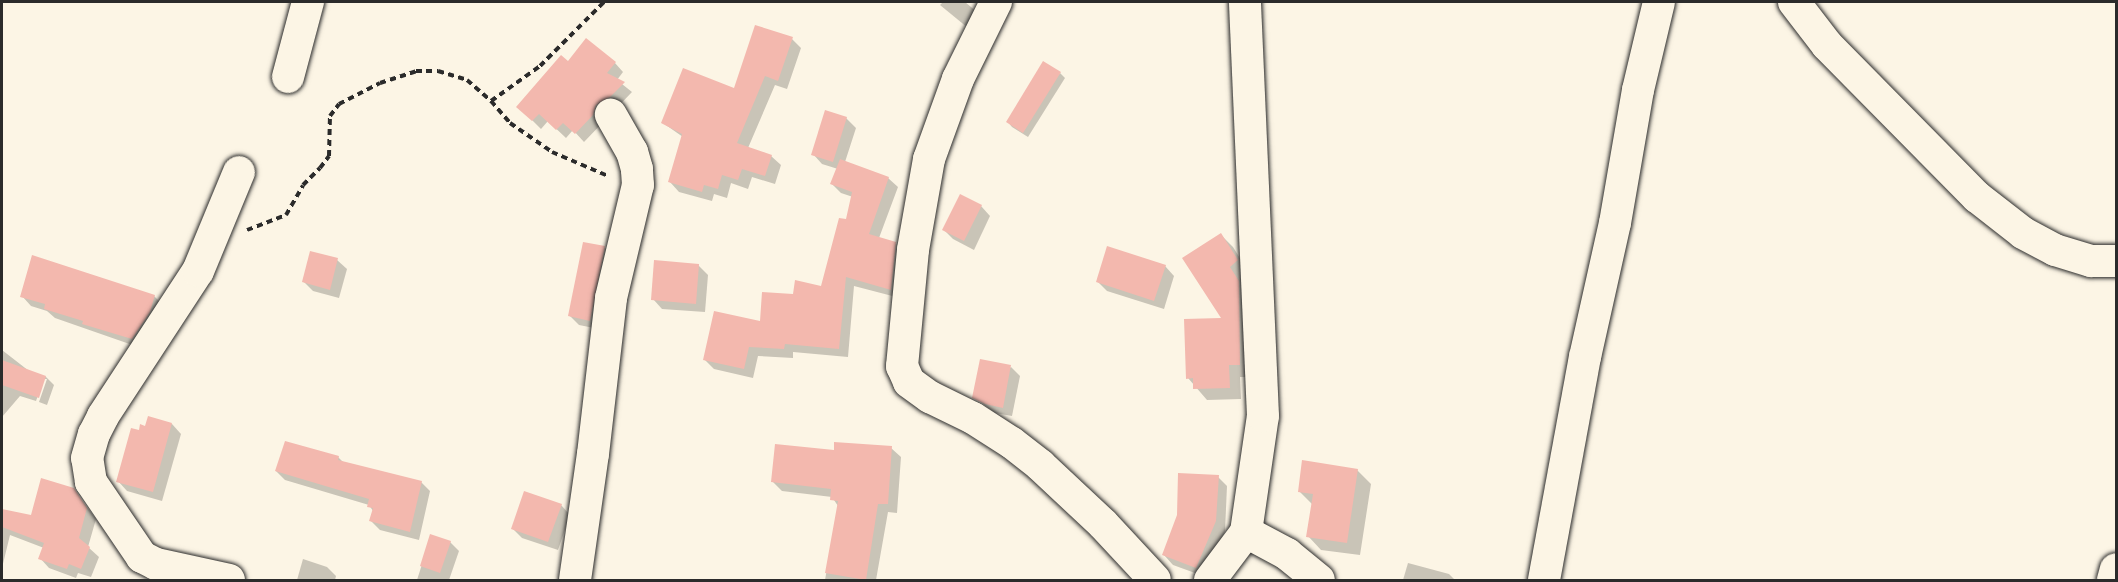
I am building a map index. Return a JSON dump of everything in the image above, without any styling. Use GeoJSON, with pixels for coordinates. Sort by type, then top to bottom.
{"type":"FeatureCollection","features":[{"type":"Feature","properties":{"kind":"street"},"geometry":{"type":"LineString","coordinates":[[288,77],[308,2]]}},
{"type":"Feature","properties":{"kind":"street"},"geometry":{"type":"LineString","coordinates":[[996,2],[958,79],[929,159],[913,250],[902,366],[909,382],[1012,443],[1040,465],[1103,524],[1155,580]]}},
{"type":"Feature","properties":{"kind":"street"},"geometry":{"type":"LineString","coordinates":[[1210,580],[1246,532],[1263,416],[1245,2]]}},
{"type":"Feature","properties":{"kind":"street"},"geometry":{"type":"LineString","coordinates":[[1544,580],[1585,357],[1615,223],[1638,90],[1659,2]]}},
{"type":"Feature","properties":{"kind":"street"},"geometry":{"type":"LineString","coordinates":[[1794,2],[1827,45],[1977,197],[2023,233],[2055,250],[2091,261],[2116,261]]}},
{"type":"Feature","properties":{"kind":"street"},"geometry":{"type":"LineString","coordinates":[[575,580],[592,465],[611,298],[638,185],[638,169],[632,152],[611,115]]}},
{"type":"Feature","properties":{"kind":"street"},"geometry":{"type":"LineString","coordinates":[[229,580],[156,564],[142,557],[91,482],[87,458],[94,434],[103,416],[198,271],[239,172]]}},
{"type":"Feature","properties":{"kind":"street"},"geometry":{"type":"LineString","coordinates":[[1246,532],[1287,554],[1319,580]]}},
{"type":"Feature","properties":{"kind":"street"},"geometry":{"type":"LineString","coordinates":[[2113,580],[2116,569]]}},
{"type":"Feature","properties":{"kind":"path"},"geometry":{"type":"LineString","coordinates":[[491,100],[540,66],[604,2]]}},
{"type":"Feature","properties":{"kind":"path"},"geometry":{"type":"LineString","coordinates":[[210,243],[286,214],[303,185],[329,156],[330,116],[339,104],[355,94],[417,71],[438,71],[467,80],[491,100],[510,123],[552,152],[577,164],[638,185]]}},
{"type":"Feature","properties":{"kind":"building"},"geometry":{"type":"Polygon","coordinates":[[[755,25],[793,37],[778,81],[765,76],[737,143],[772,155],[765,176],[742,169],[738,180],[722,175],[718,189],[704,185],[702,192],[668,182],[682,134],[661,123],[683,68],[734,88],[755,25]]]}},
{"type":"Feature","properties":{"kind":"building"},"geometry":{"type":"Polygon","coordinates":[[[586,38],[616,62],[607,73],[625,82],[610,97],[596,105],[593,115],[575,134],[563,123],[556,130],[539,114],[532,121],[516,107],[561,55],[568,61],[586,38]]]}},
{"type":"Feature","properties":{"kind":"building"},"geometry":{"type":"Polygon","coordinates":[[[1043,61],[1061,72],[1023,133],[1006,122],[1043,61]]]}},
{"type":"Feature","properties":{"kind":"building"},"geometry":{"type":"Polygon","coordinates":[[[825,110],[847,117],[833,162],[811,155],[825,110]]]}},
{"type":"Feature","properties":{"kind":"building"},"geometry":{"type":"Polygon","coordinates":[[[840,159],[889,177],[869,234],[896,242],[891,290],[846,277],[839,349],[785,344],[784,349],[749,347],[744,369],[703,360],[714,311],[760,321],[762,292],[793,294],[795,280],[821,286],[839,218],[846,219],[852,192],[830,184],[840,159]]]}},
{"type":"Feature","properties":{"kind":"building"},"geometry":{"type":"Polygon","coordinates":[[[960,194],[982,205],[964,241],[942,230],[960,194]]]}},
{"type":"Feature","properties":{"kind":"building"},"geometry":{"type":"Polygon","coordinates":[[[1221,233],[1238,260],[1230,267],[1239,281],[1240,365],[1229,365],[1230,388],[1193,389],[1193,378],[1186,379],[1184,319],[1221,318],[1182,258],[1221,233]]]}},
{"type":"Feature","properties":{"kind":"building"},"geometry":{"type":"Polygon","coordinates":[[[583,242],[605,246],[590,321],[568,316],[583,242]]]}},
{"type":"Feature","properties":{"kind":"building"},"geometry":{"type":"Polygon","coordinates":[[[1107,246],[1166,265],[1154,301],[1096,282],[1107,246]]]}},
{"type":"Feature","properties":{"kind":"building"},"geometry":{"type":"Polygon","coordinates":[[[310,251],[338,258],[330,290],[302,282],[310,251]]]}},
{"type":"Feature","properties":{"kind":"building"},"geometry":{"type":"Polygon","coordinates":[[[32,255],[155,295],[150,312],[132,339],[82,324],[83,321],[44,309],[45,304],[20,297],[32,255]]]}},
{"type":"Feature","properties":{"kind":"building"},"geometry":{"type":"Polygon","coordinates":[[[654,260],[699,264],[696,304],[651,300],[654,260]]]}},
{"type":"Feature","properties":{"kind":"building"},"geometry":{"type":"Polygon","coordinates":[[[980,359],[1011,365],[1003,408],[972,398],[980,359]]]}},
{"type":"Feature","properties":{"kind":"building"},"geometry":{"type":"Polygon","coordinates":[[[2,360],[46,376],[39,398],[2,385],[2,360]]]}},
{"type":"Feature","properties":{"kind":"building"},"geometry":{"type":"Polygon","coordinates":[[[148,416],[172,423],[153,492],[116,482],[131,428],[139,430],[140,424],[145,426],[148,416]]]}},
{"type":"Feature","properties":{"kind":"building"},"geometry":{"type":"Polygon","coordinates":[[[285,441],[339,456],[338,460],[422,481],[410,532],[369,521],[373,508],[367,507],[369,499],[275,471],[285,441]]]}},
{"type":"Feature","properties":{"kind":"building"},"geometry":{"type":"Polygon","coordinates":[[[834,442],[892,446],[888,504],[878,504],[866,580],[825,573],[838,501],[830,500],[831,489],[771,482],[775,444],[834,450],[834,442]]]}},
{"type":"Feature","properties":{"kind":"building"},"geometry":{"type":"Polygon","coordinates":[[[1302,460],[1358,469],[1347,543],[1306,537],[1313,494],[1298,492],[1302,460]]]}},
{"type":"Feature","properties":{"kind":"building"},"geometry":{"type":"Polygon","coordinates":[[[1178,473],[1219,475],[1216,521],[1196,568],[1162,555],[1177,515],[1178,473]]]}},
{"type":"Feature","properties":{"kind":"building"},"geometry":{"type":"Polygon","coordinates":[[[41,478],[74,488],[87,508],[79,538],[90,547],[81,569],[69,564],[67,569],[38,559],[44,543],[2,527],[2,509],[31,515],[41,478]]]}},
{"type":"Feature","properties":{"kind":"building"},"geometry":{"type":"Polygon","coordinates":[[[524,491],[562,504],[548,542],[511,529],[524,491]]]}},
{"type":"Feature","properties":{"kind":"building"},"geometry":{"type":"Polygon","coordinates":[[[430,534],[451,541],[440,573],[420,566],[430,534]]]}}]}
